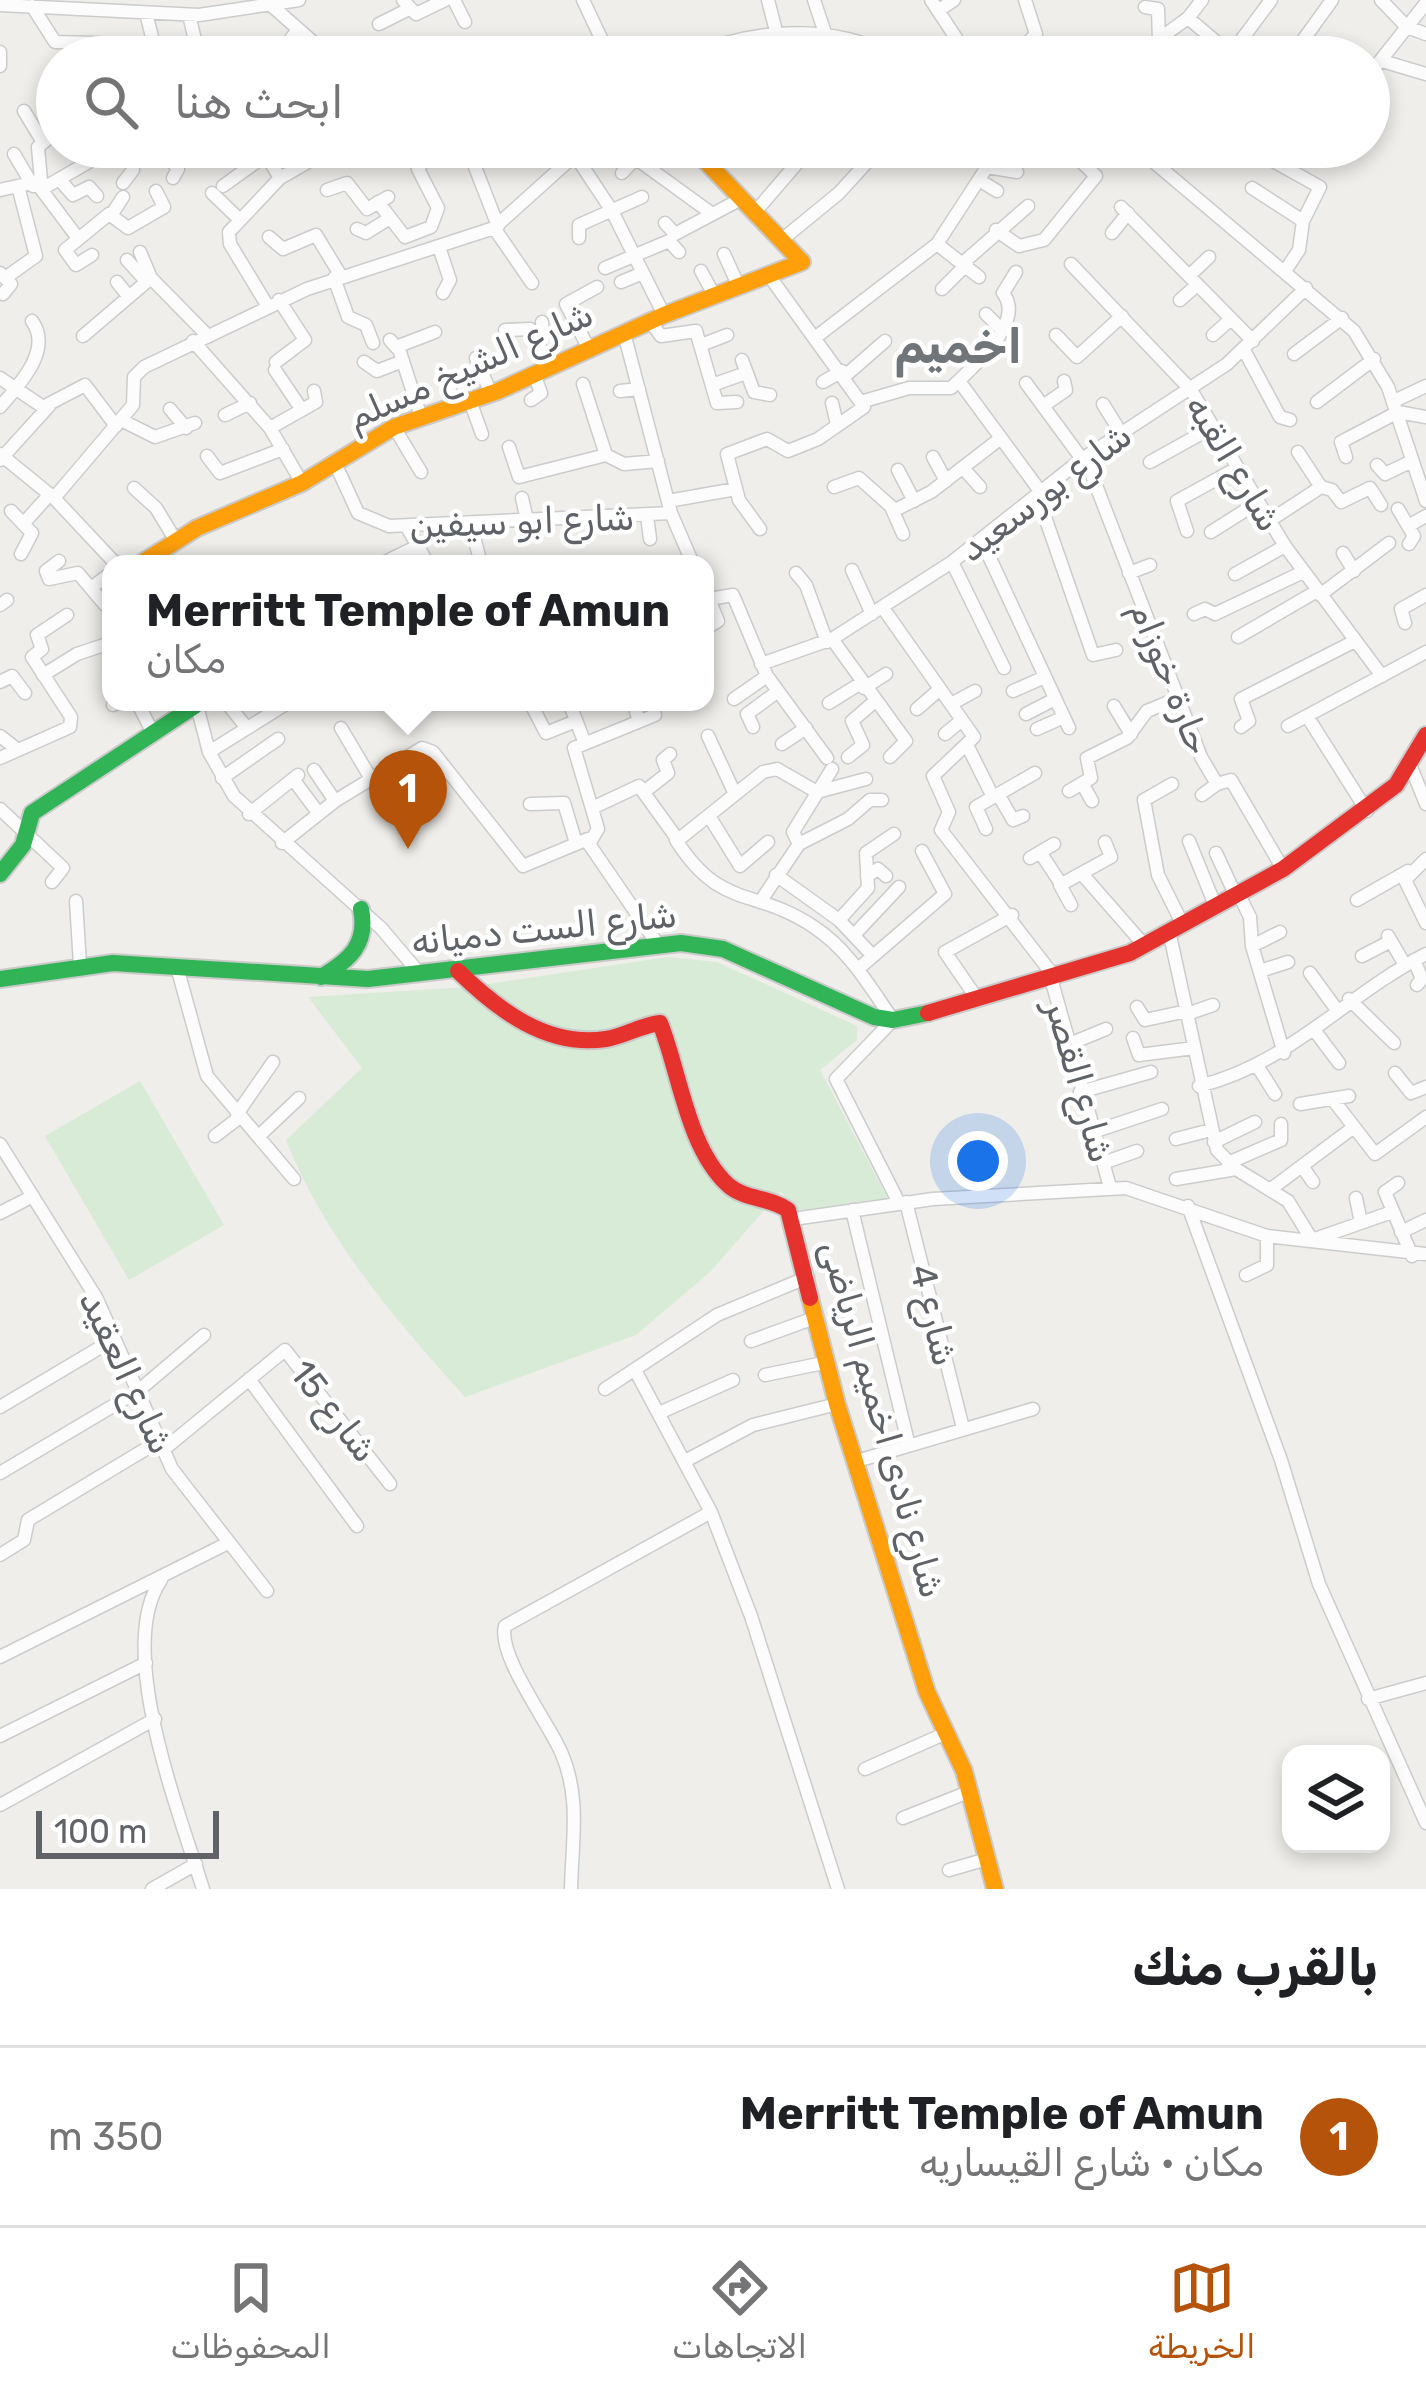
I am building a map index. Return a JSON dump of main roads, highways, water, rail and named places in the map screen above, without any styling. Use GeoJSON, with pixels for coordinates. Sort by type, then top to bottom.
{"type":"FeatureCollection","features":[{"type":"Feature","properties":{"kind":"place","name":"Merritt Temple of Amun"},"geometry":{"type":"Point","coordinates":[408,849]}},
{"type":"Feature","properties":{"kind":"district","name":"اخميم"},"geometry":{"type":"Point","coordinates":[958,346]}}]}
